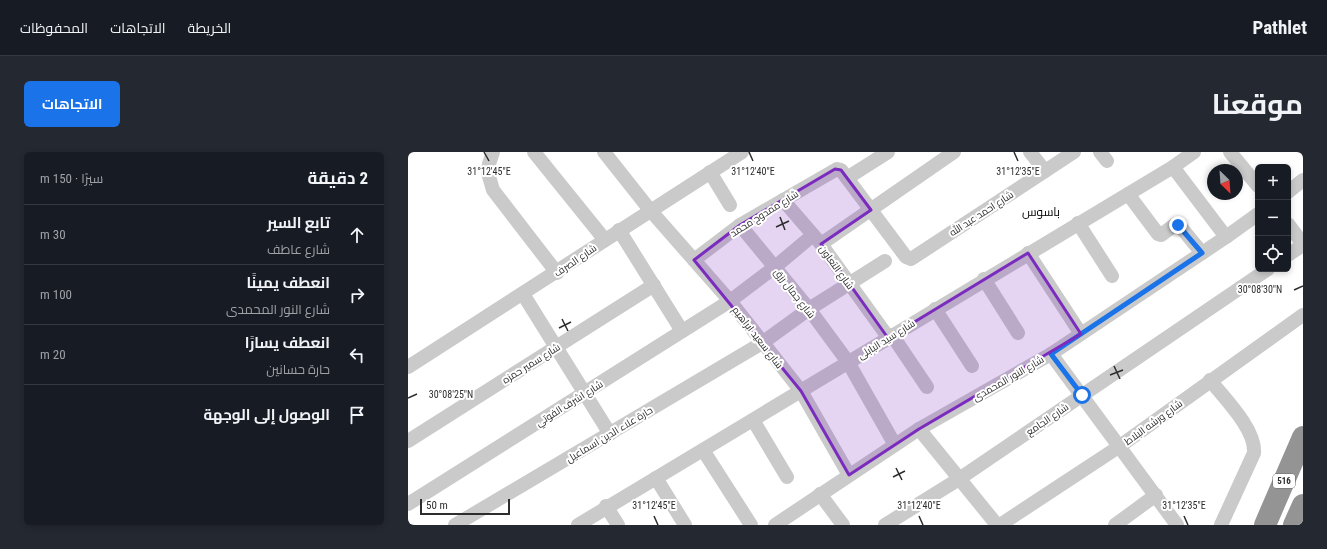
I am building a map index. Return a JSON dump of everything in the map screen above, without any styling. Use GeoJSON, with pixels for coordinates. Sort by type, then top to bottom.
{"type":"FeatureCollection","features":[{"type":"Feature","properties":{"kind":"highway","name":"516"},"geometry":{"type":"LineString","coordinates":[[1265,525],[1303,437]]}},
{"type":"Feature","properties":{"kind":"highway"},"geometry":{"type":"LineString","coordinates":[[1294,525],[1303,504]]}},
{"type":"Feature","properties":{"kind":"street"},"geometry":{"type":"LineString","coordinates":[[493,152],[488,173],[493,190],[557,273]]}},
{"type":"Feature","properties":{"kind":"street"},"geometry":{"type":"LineString","coordinates":[[534,152],[605,240]]}},
{"type":"Feature","properties":{"kind":"street","name":"شارع سعيد ابراهيم"},"geometry":{"type":"LineString","coordinates":[[604,152],[650,210],[730,301],[801,391],[849,476]]}},
{"type":"Feature","properties":{"kind":"street","name":"شارع الصرف"},"geometry":{"type":"LineString","coordinates":[[408,367],[557,273],[619,230],[742,152]]}},
{"type":"Feature","properties":{"kind":"street"},"geometry":{"type":"LineString","coordinates":[[871,210],[847,178],[888,152]]}},
{"type":"Feature","properties":{"kind":"street","name":"شارع اشرف الفوتي"},"geometry":{"type":"LineString","coordinates":[[408,504],[730,301],[775,267],[817,239],[871,210],[954,152]]}},
{"type":"Feature","properties":{"kind":"street"},"geometry":{"type":"LineString","coordinates":[[1030,152],[1045,171]]}},
{"type":"Feature","properties":{"kind":"street","name":"شارع احمد عبد الله"},"geometry":{"type":"LineString","coordinates":[[871,210],[908,259],[911,259],[1074,152]]}},
{"type":"Feature","properties":{"kind":"street","name":"شارع سيد البابلى"},"geometry":{"type":"LineString","coordinates":[[578,525],[606,506],[656,478],[984,279],[1173,167],[1194,152]]}},
{"type":"Feature","properties":{"kind":"street"},"geometry":{"type":"LineString","coordinates":[[1230,152],[1255,182]]}},
{"type":"Feature","properties":{"kind":"street"},"geometry":{"type":"LineString","coordinates":[[1173,167],[1226,237]]}},
{"type":"Feature","properties":{"kind":"street","name":"شارع ممدوح محمد"},"geometry":{"type":"LineString","coordinates":[[694,260],[740,225],[835,169],[841,170],[847,178]]}},
{"type":"Feature","properties":{"kind":"street"},"geometry":{"type":"LineString","coordinates":[[710,172],[730,205]]}},
{"type":"Feature","properties":{"kind":"street"},"geometry":{"type":"LineString","coordinates":[[1291,190],[1303,180]]}},
{"type":"Feature","properties":{"kind":"street"},"geometry":{"type":"LineString","coordinates":[[1128,194],[1158,234],[1162,235],[1176,224],[1179,225],[1202,253]]}},
{"type":"Feature","properties":{"kind":"street","name":"شارع التعاون"},"geometry":{"type":"LineString","coordinates":[[782,200],[817,239],[927,387]]}},
{"type":"Feature","properties":{"kind":"street","name":"شارع النور المحمدى"},"geometry":{"type":"LineString","coordinates":[[775,525],[919,429],[1051,354],[1255,216]]}},
{"type":"Feature","properties":{"kind":"street"},"geometry":{"type":"LineString","coordinates":[[1078,223],[1112,276]]}},
{"type":"Feature","properties":{"kind":"street","name":"شارع جمال رزق"},"geometry":{"type":"LineString","coordinates":[[740,225],[809,309],[848,362]]}},
{"type":"Feature","properties":{"kind":"street"},"geometry":{"type":"LineString","coordinates":[[1291,228],[1303,244],[1291,253]]}},
{"type":"Feature","properties":{"kind":"street"},"geometry":{"type":"LineString","coordinates":[[619,230],[682,331]]}},
{"type":"Feature","properties":{"kind":"street"},"geometry":{"type":"LineString","coordinates":[[1028,253],[1081,334]]}},
{"type":"Feature","properties":{"kind":"street","name":"حارة علاء الدين اسماعيل"},"geometry":{"type":"LineString","coordinates":[[456,525],[762,343],[809,309],[885,261]]}},
{"type":"Feature","properties":{"kind":"street","name":"شارع الجامع"},"geometry":{"type":"LineString","coordinates":[[885,525],[959,479],[1264,272]]}},
{"type":"Feature","properties":{"kind":"street"},"geometry":{"type":"LineString","coordinates":[[984,279],[1018,333]]}},
{"type":"Feature","properties":{"kind":"street","name":"شارع سمير حمزه"},"geometry":{"type":"LineString","coordinates":[[408,441],[654,285]]}},
{"type":"Feature","properties":{"kind":"street"},"geometry":{"type":"LineString","coordinates":[[523,294],[610,434]]}},
{"type":"Feature","properties":{"kind":"street"},"geometry":{"type":"LineString","coordinates":[[935,309],[972,366]]}},
{"type":"Feature","properties":{"kind":"street","name":"شارع ورشه البلاط"},"geometry":{"type":"LineString","coordinates":[[998,525],[1120,446],[1210,380],[1303,315]]}},
{"type":"Feature","properties":{"kind":"street"},"geometry":{"type":"LineString","coordinates":[[1051,354],[1177,525]]}},
{"type":"Feature","properties":{"kind":"street"},"geometry":{"type":"LineString","coordinates":[[848,362],[895,445]]}},
{"type":"Feature","properties":{"kind":"street"},"geometry":{"type":"LineString","coordinates":[[1210,380],[1247,428],[1255,445],[1254,453],[1221,525]]}},
{"type":"Feature","properties":{"kind":"street"},"geometry":{"type":"LineString","coordinates":[[753,420],[787,477]]}},
{"type":"Feature","properties":{"kind":"street"},"geometry":{"type":"LineString","coordinates":[[919,429],[998,525]]}},
{"type":"Feature","properties":{"kind":"street"},"geometry":{"type":"LineString","coordinates":[[702,450],[751,525]]}},
{"type":"Feature","properties":{"kind":"street"},"geometry":{"type":"LineString","coordinates":[[656,478],[685,525]]}},
{"type":"Feature","properties":{"kind":"street"},"geometry":{"type":"LineString","coordinates":[[820,494],[843,525]]}},
{"type":"Feature","properties":{"kind":"street"},"geometry":{"type":"LineString","coordinates":[[1115,525],[1156,495]]}},
{"type":"Feature","properties":{"kind":"street"},"geometry":{"type":"LineString","coordinates":[[606,506],[618,525]]}},
{"type":"Feature","properties":{"kind":"highlighted area"},"geometry":{"type":"Polygon","coordinates":[[[835,169],[841,170],[871,210],[821,244],[888,338],[1028,253],[1081,334],[919,429],[849,475],[801,391],[694,260],[740,225],[835,169]]]}},
{"type":"Feature","properties":{"kind":"district","name":"باسوس"},"geometry":{"type":"Point","coordinates":[1041,212]}},
{"type":"Feature","properties":{"kind":"route"},"geometry":{"type":"LineString","coordinates":[[1082,395],[1051,354],[1202,253],[1178,225]]}}]}
